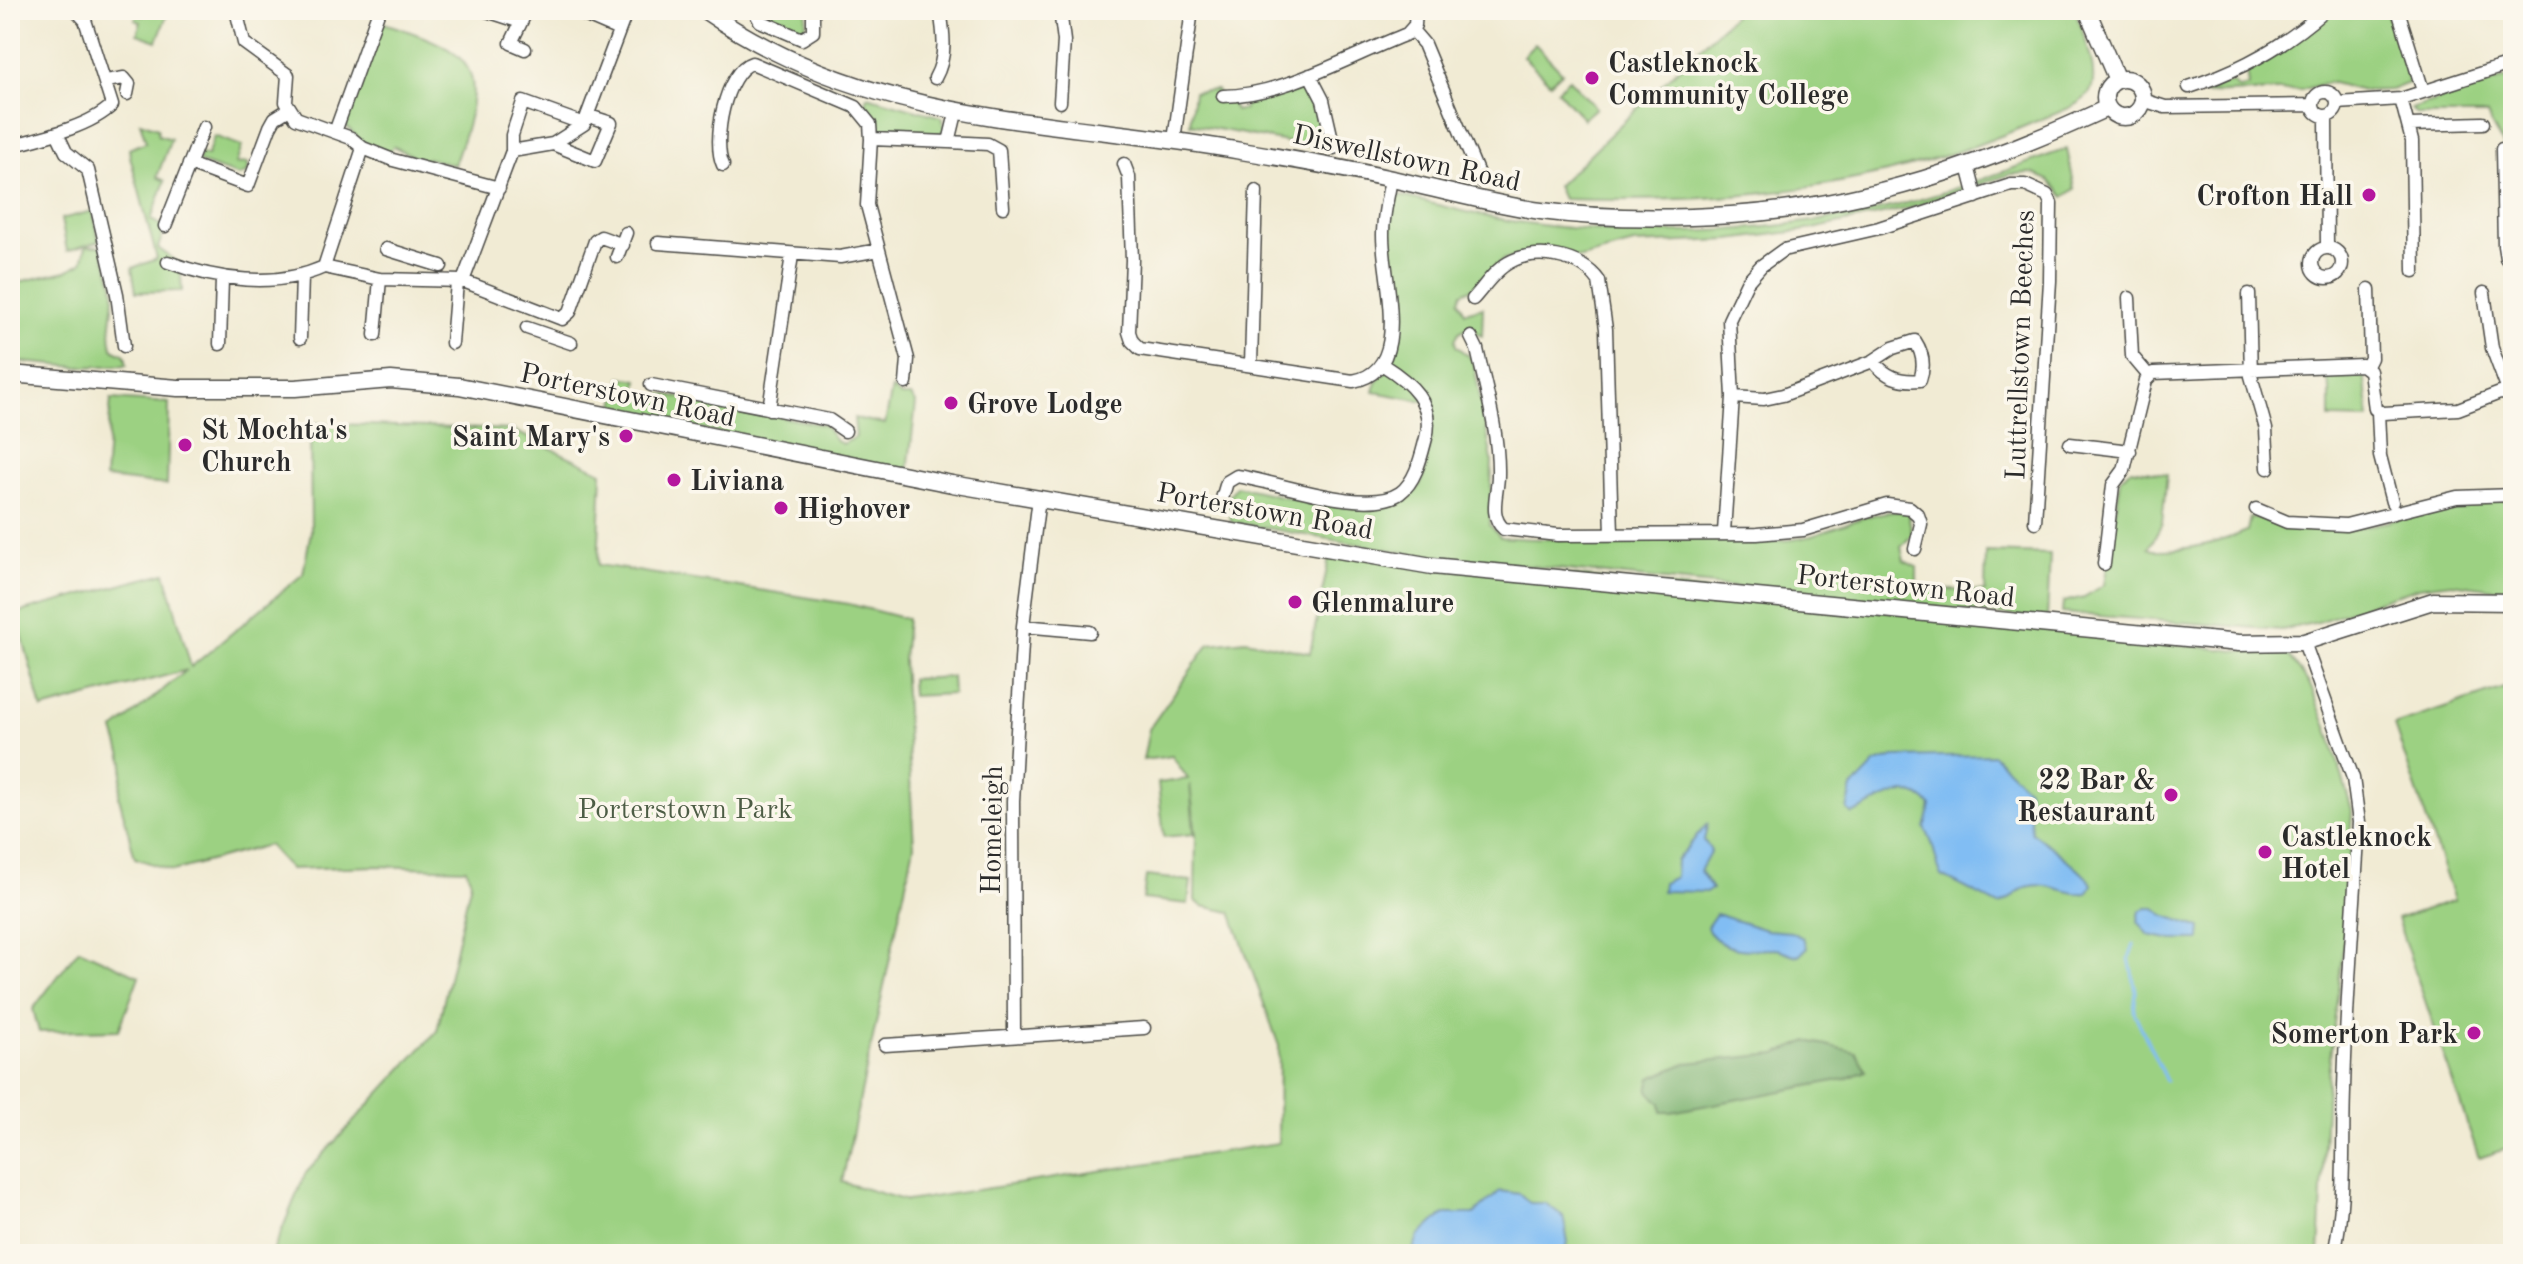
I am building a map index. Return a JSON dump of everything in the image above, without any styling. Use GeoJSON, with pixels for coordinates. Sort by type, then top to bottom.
{"type":"FeatureCollection","features":[{"type":"Feature","properties":{"kind":"street"},"geometry":{"type":"LineString","coordinates":[[11,142],[57,133],[103,114],[112,105],[80,15],[96,10]]}},
{"type":"Feature","properties":{"kind":"street"},"geometry":{"type":"LineString","coordinates":[[236,10],[244,43],[288,75],[288,110],[296,118],[335,132],[393,160],[499,188]]}},
{"type":"Feature","properties":{"kind":"street"},"geometry":{"type":"LineString","coordinates":[[335,132],[379,10]]}},
{"type":"Feature","properties":{"kind":"street"},"geometry":{"type":"LineString","coordinates":[[484,10],[523,18],[511,43],[525,49]]}},
{"type":"Feature","properties":{"kind":"street"},"geometry":{"type":"LineString","coordinates":[[573,10],[619,30]]}},
{"type":"Feature","properties":{"kind":"street"},"geometry":{"type":"LineString","coordinates":[[512,151],[553,144],[586,120],[627,10]]}},
{"type":"Feature","properties":{"kind":"street","name":"Diswellstown Road"},"geometry":{"type":"LineString","coordinates":[[704,10],[782,55],[899,100],[956,113],[1174,140],[1391,179],[1544,211],[1685,217],[1758,212],[1863,195],[1968,166],[2107,108]]}},
{"type":"Feature","properties":{"kind":"street"},"geometry":{"type":"LineString","coordinates":[[754,10],[760,21],[802,39],[813,32],[813,10]]}},
{"type":"Feature","properties":{"kind":"street"},"geometry":{"type":"LineString","coordinates":[[935,78],[942,65],[940,10]]}},
{"type":"Feature","properties":{"kind":"street"},"geometry":{"type":"LineString","coordinates":[[1060,10],[1064,41],[1060,102]]}},
{"type":"Feature","properties":{"kind":"street"},"geometry":{"type":"LineString","coordinates":[[1174,140],[1192,10]]}},
{"type":"Feature","properties":{"kind":"street"},"geometry":{"type":"LineString","coordinates":[[1412,30],[1416,10]]}},
{"type":"Feature","properties":{"kind":"street"},"geometry":{"type":"LineString","coordinates":[[2087,10],[2117,80]]}},
{"type":"Feature","properties":{"kind":"street"},"geometry":{"type":"LineString","coordinates":[[2189,87],[2237,69],[2272,49],[2325,10]]}},
{"type":"Feature","properties":{"kind":"street"},"geometry":{"type":"LineString","coordinates":[[2398,10],[2423,91]]}},
{"type":"Feature","properties":{"kind":"street"},"geometry":{"type":"LineString","coordinates":[[1233,100],[1310,75],[1412,30]]}},
{"type":"Feature","properties":{"kind":"street"},"geometry":{"type":"LineString","coordinates":[[1412,30],[1424,44],[1481,181]]}},
{"type":"Feature","properties":{"kind":"street"},"geometry":{"type":"LineString","coordinates":[[723,165],[717,148],[719,126],[736,77],[745,65],[752,63],[856,107],[868,118],[871,139],[866,194],[908,360],[906,383]]}},
{"type":"Feature","properties":{"kind":"street"},"geometry":{"type":"LineString","coordinates":[[2337,103],[2401,99],[2513,63]]}},
{"type":"Feature","properties":{"kind":"street"},"geometry":{"type":"LineString","coordinates":[[1310,75],[1323,100],[1334,148]]}},
{"type":"Feature","properties":{"kind":"street"},"geometry":{"type":"LineString","coordinates":[[106,81],[124,78],[129,84],[127,94]]}},
{"type":"Feature","properties":{"kind":"street"},"geometry":{"type":"LineString","coordinates":[[2117,80],[2134,82],[2142,90],[2143,100],[2139,111],[2129,117],[2117,116],[2107,108],[2106,92],[2117,80]]}},
{"type":"Feature","properties":{"kind":"street"},"geometry":{"type":"LineString","coordinates":[[2313,105],[2322,93],[2330,93],[2337,103]]}},
{"type":"Feature","properties":{"kind":"street"},"geometry":{"type":"LineString","coordinates":[[2401,99],[2410,125],[2414,271]]}},
{"type":"Feature","properties":{"kind":"street"},"geometry":{"type":"LineString","coordinates":[[2143,100],[2165,107],[2313,105]]}},
{"type":"Feature","properties":{"kind":"street"},"geometry":{"type":"LineString","coordinates":[[452,343],[460,281],[499,188],[512,151],[512,135],[523,102],[586,120],[611,123],[595,161],[553,144]]}},
{"type":"Feature","properties":{"kind":"street"},"geometry":{"type":"LineString","coordinates":[[2313,105],[2319,115],[2326,116],[2333,113],[2337,103]]}},
{"type":"Feature","properties":{"kind":"street"},"geometry":{"type":"LineString","coordinates":[[189,164],[248,186],[270,127],[275,118],[288,110]]}},
{"type":"Feature","properties":{"kind":"street"},"geometry":{"type":"LineString","coordinates":[[949,142],[956,113]]}},
{"type":"Feature","properties":{"kind":"street"},"geometry":{"type":"LineString","coordinates":[[2326,116],[2327,248]]}},
{"type":"Feature","properties":{"kind":"street"},"geometry":{"type":"LineString","coordinates":[[2410,125],[2483,123]]}},
{"type":"Feature","properties":{"kind":"street"},"geometry":{"type":"LineString","coordinates":[[165,226],[204,127]]}},
{"type":"Feature","properties":{"kind":"street"},"geometry":{"type":"LineString","coordinates":[[1314,133],[1329,132]]}},
{"type":"Feature","properties":{"kind":"street"},"geometry":{"type":"LineString","coordinates":[[57,133],[66,152],[88,170],[117,294],[124,346]]}},
{"type":"Feature","properties":{"kind":"street"},"geometry":{"type":"LineString","coordinates":[[871,139],[988,144],[999,150],[1003,207]]}},
{"type":"Feature","properties":{"kind":"street"},"geometry":{"type":"LineString","coordinates":[[324,267],[363,148]]}},
{"type":"Feature","properties":{"kind":"street"},"geometry":{"type":"LineString","coordinates":[[2502,149],[2504,246],[2506,258],[2513,265]]}},
{"type":"Feature","properties":{"kind":"street"},"geometry":{"type":"LineString","coordinates":[[1124,164],[1131,197],[1129,332],[1140,349],[1353,381],[1367,379],[1383,365],[1390,340],[1383,234],[1391,179]]}},
{"type":"Feature","properties":{"kind":"street"},"geometry":{"type":"LineString","coordinates":[[1724,532],[1733,397],[1729,320],[1739,297],[1761,266],[1783,250],[1879,228],[1976,197],[1968,166]]}},
{"type":"Feature","properties":{"kind":"street","name":"Luttrellstown Beeches"},"geometry":{"type":"LineString","coordinates":[[1976,197],[2025,185],[2047,195],[2051,208],[2050,281],[2035,522]]}},
{"type":"Feature","properties":{"kind":"street"},"geometry":{"type":"LineString","coordinates":[[1251,364],[1256,191]]}},
{"type":"Feature","properties":{"kind":"street"},"geometry":{"type":"LineString","coordinates":[[168,262],[222,279],[302,277],[324,267],[380,279],[460,281],[562,319],[568,316],[595,241],[601,237],[622,245]]}},
{"type":"Feature","properties":{"kind":"street"},"geometry":{"type":"LineString","coordinates":[[658,243],[851,257],[879,250]]}},
{"type":"Feature","properties":{"kind":"street"},"geometry":{"type":"LineString","coordinates":[[386,249],[441,266]]}},
{"type":"Feature","properties":{"kind":"street"},"geometry":{"type":"LineString","coordinates":[[769,409],[792,255]]}},
{"type":"Feature","properties":{"kind":"street"},"geometry":{"type":"LineString","coordinates":[[1473,299],[1508,263],[1526,256],[1545,255],[1577,263],[1599,281],[1608,358],[1612,534]]}},
{"type":"Feature","properties":{"kind":"street"},"geometry":{"type":"LineString","coordinates":[[419,281],[426,262]]}},
{"type":"Feature","properties":{"kind":"street"},"geometry":{"type":"LineString","coordinates":[[300,338],[302,277]]}},
{"type":"Feature","properties":{"kind":"street"},"geometry":{"type":"LineString","coordinates":[[220,344],[222,279]]}},
{"type":"Feature","properties":{"kind":"street"},"geometry":{"type":"LineString","coordinates":[[375,335],[380,279]]}},
{"type":"Feature","properties":{"kind":"street"},"geometry":{"type":"LineString","coordinates":[[2369,289],[2371,358],[2366,368],[2372,400],[2378,412],[2380,456],[2392,502]]}},
{"type":"Feature","properties":{"kind":"street"},"geometry":{"type":"LineString","coordinates":[[2378,412],[2458,409],[2510,392],[2492,348],[2484,293]]}},
{"type":"Feature","properties":{"kind":"street"},"geometry":{"type":"LineString","coordinates":[[2249,294],[2251,367],[2254,391],[2266,429],[2268,468]]}},
{"type":"Feature","properties":{"kind":"street"},"geometry":{"type":"LineString","coordinates":[[2129,298],[2132,356],[2148,375]]}},
{"type":"Feature","properties":{"kind":"street"},"geometry":{"type":"LineString","coordinates":[[547,335],[554,316]]}},
{"type":"Feature","properties":{"kind":"street"},"geometry":{"type":"LineString","coordinates":[[527,328],[571,343]]}},
{"type":"Feature","properties":{"kind":"street"},"geometry":{"type":"LineString","coordinates":[[1471,337],[1477,349],[1496,442],[1497,523],[1504,529],[1558,535],[1787,533],[1871,508],[1901,505],[1918,515],[1921,524],[1915,549]]}},
{"type":"Feature","properties":{"kind":"street"},"geometry":{"type":"LineString","coordinates":[[1733,397],[1783,395],[1873,361]]}},
{"type":"Feature","properties":{"kind":"street"},"geometry":{"type":"LineString","coordinates":[[1221,502],[1227,482],[1237,476],[1293,491],[1351,499],[1381,500],[1399,494],[1411,481],[1420,459],[1427,433],[1427,410],[1419,393],[1383,365]]}},
{"type":"Feature","properties":{"kind":"street"},"geometry":{"type":"LineString","coordinates":[[2148,375],[2251,367],[2366,368]]}},
{"type":"Feature","properties":{"kind":"street","name":"Porterstown Road"},"geometry":{"type":"LineString","coordinates":[[10,374],[178,388],[295,388],[391,380],[459,386],[811,457],[1432,566],[2239,643],[2304,642],[2433,601],[2513,602]]}},
{"type":"Feature","properties":{"kind":"street"},"geometry":{"type":"LineString","coordinates":[[2104,564],[2113,485],[2124,470],[2148,375]]}},
{"type":"Feature","properties":{"kind":"street"},"geometry":{"type":"LineString","coordinates":[[651,385],[829,420],[845,431]]}},
{"type":"Feature","properties":{"kind":"street"},"geometry":{"type":"LineString","coordinates":[[2070,444],[2130,451]]}},
{"type":"Feature","properties":{"kind":"street"},"geometry":{"type":"LineString","coordinates":[[2256,509],[2287,522],[2346,525],[2457,497],[2513,495]]}},
{"type":"Feature","properties":{"kind":"street","name":"Homeleigh"},"geometry":{"type":"LineString","coordinates":[[1014,1035],[1013,801],[1023,626],[1039,498]]}},
{"type":"Feature","properties":{"kind":"street"},"geometry":{"type":"LineString","coordinates":[[1023,626],[1090,632]]}},
{"type":"Feature","properties":{"kind":"street"},"geometry":{"type":"LineString","coordinates":[[2304,642],[2353,778],[2359,822],[2344,1091],[2343,1203],[2334,1254]]}},
{"type":"Feature","properties":{"kind":"street"},"geometry":{"type":"LineString","coordinates":[[885,1045],[1144,1028]]}},
{"type":"Feature","properties":{"kind":"green space"},"geometry":{"type":"Polygon","coordinates":[[[145,10],[169,10],[157,41],[137,34],[141,22],[135,20],[137,14],[143,16],[145,10]]]}},
{"type":"Feature","properties":{"kind":"green space"},"geometry":{"type":"Polygon","coordinates":[[[759,10],[807,10],[805,33],[796,33],[759,10]]]}},
{"type":"Feature","properties":{"kind":"green space"},"geometry":{"type":"Polygon","coordinates":[[[1739,10],[2075,10],[2092,62],[2093,83],[2086,97],[2055,114],[1974,146],[1860,178],[1744,195],[1685,199],[1563,199],[1557,186],[1739,10]]]}},
{"type":"Feature","properties":{"kind":"green space"},"geometry":{"type":"Polygon","coordinates":[[[2333,10],[2386,10],[2409,83],[2391,90],[2363,91],[2329,82],[2301,90],[2203,94],[2222,84],[2233,83],[2239,89],[2248,86],[2246,70],[2333,10]]]}},
{"type":"Feature","properties":{"kind":"green space"},"geometry":{"type":"Polygon","coordinates":[[[381,22],[439,44],[457,55],[468,68],[473,85],[472,106],[454,165],[427,158],[426,163],[393,146],[388,156],[366,146],[342,122],[381,22]]]}},
{"type":"Feature","properties":{"kind":"green space"},"geometry":{"type":"Polygon","coordinates":[[[1535,44],[1562,72],[1550,83],[1523,56],[1535,44]]]}},
{"type":"Feature","properties":{"kind":"green space"},"geometry":{"type":"Polygon","coordinates":[[[2513,76],[2513,157],[2487,115],[2417,115],[2411,109],[2513,76]]]}},
{"type":"Feature","properties":{"kind":"green space"},"geometry":{"type":"Polygon","coordinates":[[[1569,79],[1596,108],[1583,119],[1557,90],[1569,79]]]}},
{"type":"Feature","properties":{"kind":"green space"},"geometry":{"type":"Polygon","coordinates":[[[1300,83],[1310,86],[1319,102],[1323,123],[1312,129],[1312,139],[1324,141],[1329,150],[1190,124],[1194,92],[1217,90],[1220,101],[1231,102],[1235,111],[1244,109],[1246,99],[1300,83]]]}},
{"type":"Feature","properties":{"kind":"green space"},"geometry":{"type":"Polygon","coordinates":[[[867,96],[942,117],[945,130],[937,135],[882,133],[863,110],[867,96]]]}},
{"type":"Feature","properties":{"kind":"green space"},"geometry":{"type":"Polygon","coordinates":[[[140,122],[158,128],[158,135],[171,139],[157,177],[165,181],[151,220],[165,227],[158,248],[180,264],[182,291],[136,292],[132,268],[157,259],[129,149],[146,142],[140,122]]]}},
{"type":"Feature","properties":{"kind":"green space"},"geometry":{"type":"Polygon","coordinates":[[[214,136],[242,146],[236,164],[248,163],[248,172],[239,176],[198,162],[201,154],[207,156],[214,136]]]}},
{"type":"Feature","properties":{"kind":"green space"},"geometry":{"type":"Polygon","coordinates":[[[2067,149],[2075,189],[2064,197],[2049,180],[2032,173],[2011,174],[1910,208],[1808,230],[1730,240],[1634,244],[1581,258],[1557,253],[1504,259],[1475,287],[1462,293],[1459,301],[1465,312],[1483,307],[1482,336],[1467,328],[1459,332],[1455,340],[1456,346],[1473,360],[1492,460],[1490,525],[1500,537],[1774,541],[1804,537],[1877,514],[1908,512],[1912,535],[1901,547],[1904,561],[1917,567],[1917,588],[1985,592],[1986,552],[2050,554],[2047,619],[1420,555],[1231,522],[1228,498],[1236,486],[1333,506],[1360,508],[1385,506],[1405,500],[1419,487],[1426,464],[1430,402],[1374,392],[1397,346],[1388,227],[1398,195],[1497,219],[1558,227],[1652,232],[1747,229],[1887,208],[2067,149]]]}},
{"type":"Feature","properties":{"kind":"green space"},"geometry":{"type":"Polygon","coordinates":[[[93,211],[99,241],[67,251],[61,219],[93,211]]]}},
{"type":"Feature","properties":{"kind":"green space"},"geometry":{"type":"Polygon","coordinates":[[[86,246],[101,246],[109,268],[114,291],[111,343],[113,349],[125,355],[127,365],[78,367],[10,361],[10,284],[66,271],[82,263],[86,246]]]}},
{"type":"Feature","properties":{"kind":"green space"},"geometry":{"type":"Polygon","coordinates":[[[2359,369],[2364,372],[2369,419],[2330,418],[2330,388],[2324,371],[2359,369]]]}},
{"type":"Feature","properties":{"kind":"green space"},"geometry":{"type":"Polygon","coordinates":[[[621,377],[638,380],[636,390],[643,399],[654,399],[662,394],[824,425],[836,441],[843,444],[856,437],[854,418],[885,424],[892,388],[901,396],[911,396],[916,403],[908,471],[614,411],[621,377]]]}},
{"type":"Feature","properties":{"kind":"green space"},"geometry":{"type":"Polygon","coordinates":[[[111,399],[169,403],[167,485],[105,478],[111,399]]]}},
{"type":"Feature","properties":{"kind":"green space","name":"Porterstown Park"},"geometry":{"type":"Polygon","coordinates":[[[310,423],[512,430],[602,472],[598,565],[849,604],[907,619],[903,660],[914,846],[842,1182],[907,1201],[1278,1143],[1279,1046],[1231,912],[1202,906],[1195,900],[1196,835],[1190,784],[1194,834],[1164,837],[1158,783],[1188,779],[1172,756],[1143,760],[1149,729],[1209,644],[1246,640],[1310,653],[1331,548],[2237,651],[2286,651],[2310,685],[2329,732],[2352,810],[2344,938],[2327,1084],[2319,1254],[272,1254],[305,1174],[437,1031],[471,881],[466,869],[376,866],[290,869],[268,845],[173,871],[135,858],[119,797],[124,763],[114,730],[187,670],[42,709],[16,613],[165,573],[191,667],[303,574],[311,531],[310,423]]]}},
{"type":"Feature","properties":{"kind":"green space"},"geometry":{"type":"Polygon","coordinates":[[[2130,469],[2167,474],[2162,524],[2149,548],[2153,550],[2189,548],[2224,540],[2247,531],[2250,517],[2288,526],[2348,529],[2387,522],[2458,501],[2513,500],[2513,587],[2495,589],[2452,583],[2419,587],[2318,622],[2282,630],[2062,613],[2063,602],[2084,597],[2104,585],[2121,479],[2130,469]]]}},
{"type":"Feature","properties":{"kind":"green space"},"geometry":{"type":"Polygon","coordinates":[[[952,677],[953,694],[912,696],[911,679],[952,677]]]}},
{"type":"Feature","properties":{"kind":"green space","name":"Somerton Park"},"geometry":{"type":"Polygon","coordinates":[[[2513,685],[2513,1147],[2479,1158],[2397,919],[2454,900],[2394,725],[2513,685]]]}},
{"type":"Feature","properties":{"kind":"green space"},"geometry":{"type":"Polygon","coordinates":[[[1146,876],[1191,881],[1188,904],[1143,899],[1146,876]]]}},
{"type":"Feature","properties":{"kind":"green space"},"geometry":{"type":"Polygon","coordinates":[[[79,949],[139,976],[119,1030],[39,1032],[33,1009],[79,949]]]}},
{"type":"Feature","properties":{"kind":"green space"},"geometry":{"type":"Polygon","coordinates":[[[1808,1041],[1856,1052],[1866,1071],[1845,1079],[1671,1112],[1662,1112],[1661,1103],[1648,1091],[1651,1078],[1686,1063],[1776,1054],[1808,1041]]]}},
{"type":"Feature","properties":{"kind":"water"},"geometry":{"type":"Polygon","coordinates":[[[1993,755],[2028,789],[2031,832],[2089,880],[2092,885],[2087,893],[2031,886],[1999,905],[1942,876],[1925,828],[1931,806],[1922,798],[1902,793],[1881,799],[1852,814],[1847,810],[1852,788],[1876,763],[1894,757],[1993,755]]]}},
{"type":"Feature","properties":{"kind":"water"},"geometry":{"type":"Polygon","coordinates":[[[1708,823],[1704,840],[1711,851],[1700,871],[1712,889],[1707,892],[1662,891],[1663,883],[1675,877],[1676,861],[1708,823]]]}},
{"type":"Feature","properties":{"kind":"water"},"geometry":{"type":"Polygon","coordinates":[[[2155,908],[2164,915],[2201,928],[2200,940],[2173,940],[2149,935],[2138,921],[2140,911],[2155,908]]]}},
{"type":"Feature","properties":{"kind":"water"},"geometry":{"type":"Polygon","coordinates":[[[1716,914],[1766,930],[1791,932],[1803,938],[1807,948],[1799,956],[1777,949],[1731,947],[1709,932],[1707,927],[1716,914]]]}},
{"type":"Feature","properties":{"kind":"water"},"geometry":{"type":"Polygon","coordinates":[[[1500,1191],[1520,1194],[1530,1203],[1545,1203],[1563,1216],[1568,1242],[1565,1253],[1411,1254],[1418,1237],[1445,1214],[1474,1214],[1500,1191]]]}},
{"type":"Feature","properties":{"kind":"waterway"},"geometry":{"type":"LineString","coordinates":[[2134,944],[2129,958],[2136,991],[2134,1012],[2166,1081]]}},
{"type":"Feature","properties":{"kind":"place","name":"Castleknock Community College"},"geometry":{"type":"Point","coordinates":[1592,78]}},
{"type":"Feature","properties":{"kind":"place","name":"Crofton Hall"},"geometry":{"type":"Point","coordinates":[2369,195]}},
{"type":"Feature","properties":{"kind":"place","name":"Grove Lodge"},"geometry":{"type":"Point","coordinates":[951,403]}},
{"type":"Feature","properties":{"kind":"place","name":"Saint Mary's"},"geometry":{"type":"Point","coordinates":[626,436]}},
{"type":"Feature","properties":{"kind":"place","name":"St Mochta's Church"},"geometry":{"type":"Point","coordinates":[185,445]}},
{"type":"Feature","properties":{"kind":"place","name":"Liviana"},"geometry":{"type":"Point","coordinates":[674,480]}},
{"type":"Feature","properties":{"kind":"place","name":"Highover"},"geometry":{"type":"Point","coordinates":[781,508]}},
{"type":"Feature","properties":{"kind":"place","name":"Glenmalure"},"geometry":{"type":"Point","coordinates":[1295,602]}},
{"type":"Feature","properties":{"kind":"place","name":"22 Bar & Restaurant"},"geometry":{"type":"Point","coordinates":[2171,795]}},
{"type":"Feature","properties":{"kind":"place","name":"Castleknock Hotel"},"geometry":{"type":"Point","coordinates":[2265,852]}},
{"type":"Feature","properties":{"kind":"place","name":"Somerton Park"},"geometry":{"type":"Point","coordinates":[2474,1033]}}]}
